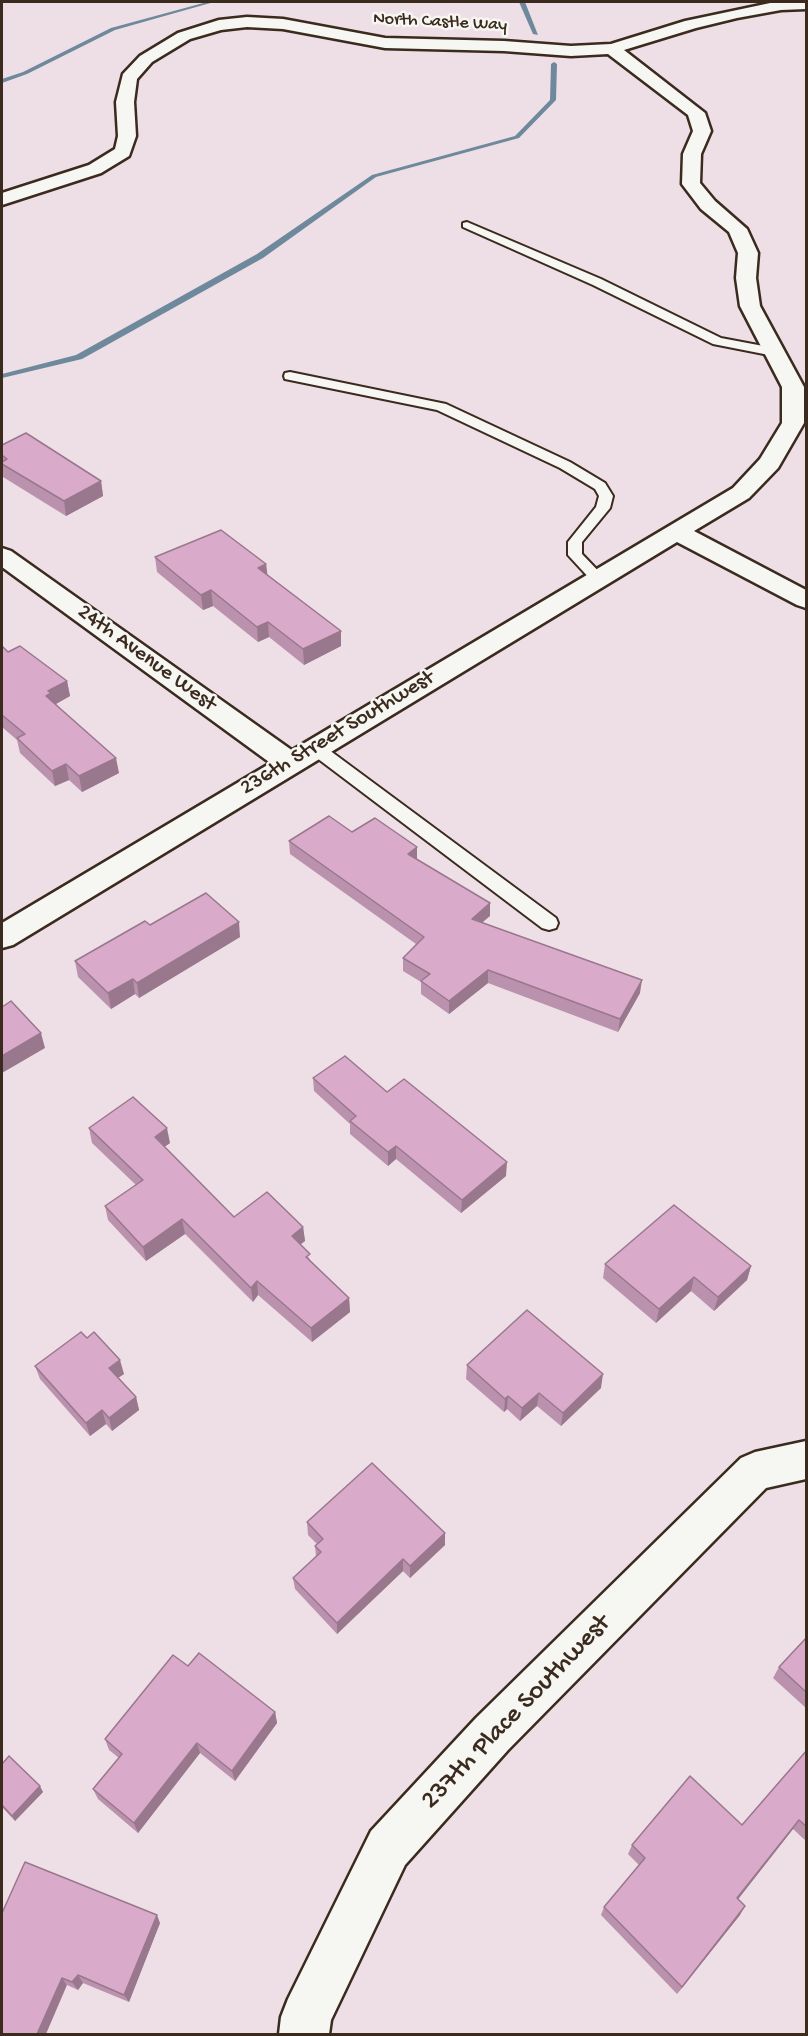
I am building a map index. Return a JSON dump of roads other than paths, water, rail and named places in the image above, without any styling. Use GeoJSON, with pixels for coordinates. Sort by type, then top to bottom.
{"type":"FeatureCollection","features":[{"type":"Feature","properties":{"kind":"street"},"geometry":{"type":"LineString","coordinates":[[612,49],[691,24],[737,13],[781,5],[807,4]]}},
{"type":"Feature","properties":{"kind":"street","name":"North Castle Way"},"geometry":{"type":"LineString","coordinates":[[2,199],[95,169],[123,152],[127,136],[125,102],[129,78],[146,59],[184,36],[219,25],[247,22],[283,24],[385,43],[504,46],[572,51],[612,49]]}},
{"type":"Feature","properties":{"kind":"street","name":"236th Street Southwest"},"geometry":{"type":"LineString","coordinates":[[2,937],[741,493],[770,463],[793,423],[793,387],[750,306],[746,278],[748,253],[737,229],[708,205],[691,184],[692,154],[702,131],[696,113],[612,49]]}},
{"type":"Feature","properties":{"kind":"street"},"geometry":{"type":"LineString","coordinates":[[675,531],[807,600]]}},
{"type":"Feature","properties":{"kind":"street","name":"24th Avenue West"},"geometry":{"type":"LineString","coordinates":[[2,556],[290,763]]}},
{"type":"Feature","properties":{"kind":"street","name":"237th Place Southwest"},"geometry":{"type":"LineString","coordinates":[[304,2034],[306,2017],[388,1848],[492,1734],[754,1471],[807,1460]]}},
{"type":"Feature","properties":{"kind":"lane"},"geometry":{"type":"LineString","coordinates":[[467,225],[597,282],[717,341],[774,352]]}},
{"type":"Feature","properties":{"kind":"lane"},"geometry":{"type":"LineString","coordinates":[[290,376],[441,407],[565,465],[600,486],[606,496],[603,508],[575,542],[575,555],[597,578]]}},
{"type":"Feature","properties":{"kind":"lane"},"geometry":{"type":"LineString","coordinates":[[315,748],[549,923]]}},
{"type":"Feature","properties":{"kind":"waterway"},"geometry":{"type":"LineString","coordinates":[[2,81],[25,73],[113,29],[211,2]]}},
{"type":"Feature","properties":{"kind":"waterway"},"geometry":{"type":"LineString","coordinates":[[522,2],[536,34]]}},
{"type":"Feature","properties":{"kind":"waterway"},"geometry":{"type":"LineString","coordinates":[[2,376],[79,357],[260,256],[374,176],[517,137],[553,100],[554,64]]}}]}
